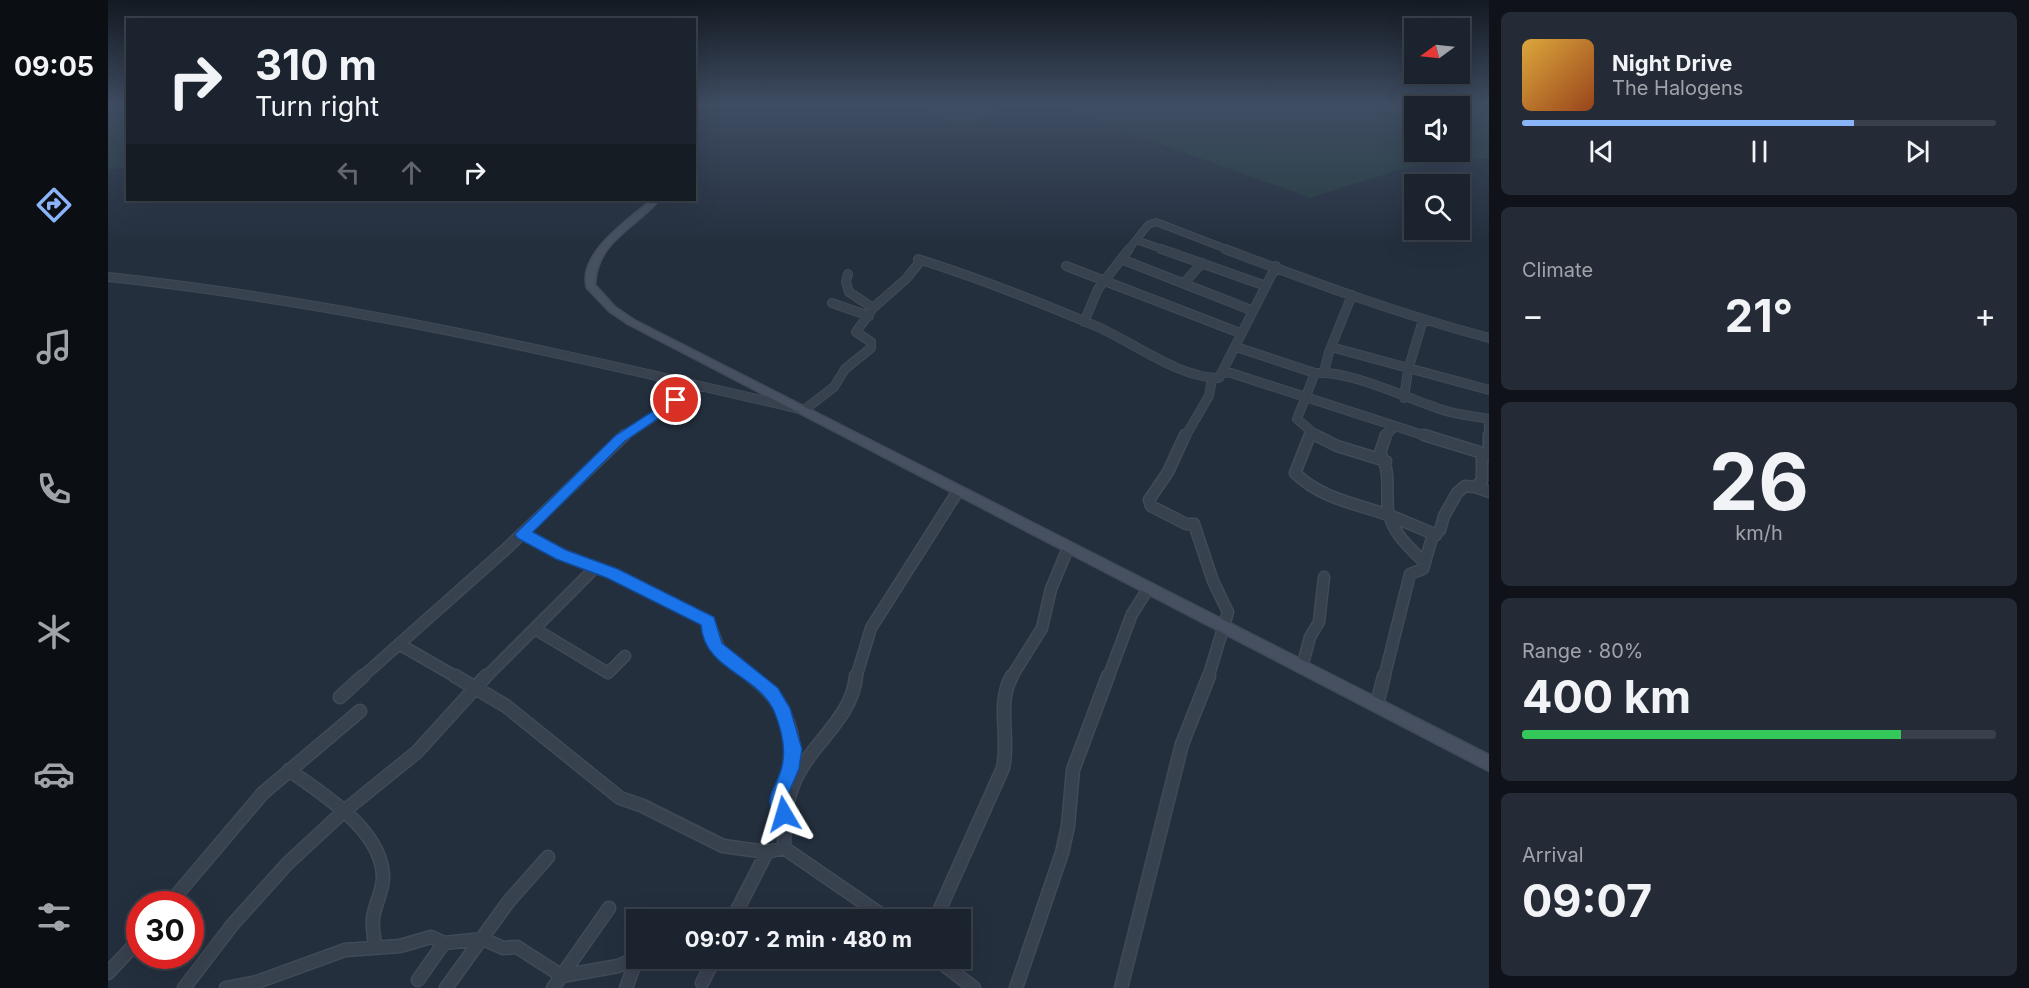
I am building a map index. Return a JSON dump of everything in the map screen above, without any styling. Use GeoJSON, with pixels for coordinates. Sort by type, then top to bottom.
{"type":"FeatureCollection","features":[{"type":"Feature","properties":{"kind":"main road"},"geometry":{"type":"LineString","coordinates":[[654,201],[600,252],[590,266],[590,286],[612,309],[631,322],[1489,763]]}},
{"type":"Feature","properties":{"kind":"street"},"geometry":{"type":"LineString","coordinates":[[1084,322],[1093,298],[1105,281],[1150,223],[1156,222],[1423,320],[1489,338]]}},
{"type":"Feature","properties":{"kind":"street"},"geometry":{"type":"LineString","coordinates":[[1136,240],[1266,286]]}},
{"type":"Feature","properties":{"kind":"street"},"geometry":{"type":"LineString","coordinates":[[108,277],[360,311],[412,324],[494,338],[804,410],[834,387],[845,369],[872,346],[868,340],[856,333],[871,312],[906,279],[919,263],[918,259],[974,276],[1123,338],[1173,366],[1212,379],[1219,378],[1236,347],[1240,333],[1250,319],[1251,310],[1276,266]]}},
{"type":"Feature","properties":{"kind":"street"},"geometry":{"type":"LineString","coordinates":[[1121,259],[1185,282],[1251,310]]}},
{"type":"Feature","properties":{"kind":"street"},"geometry":{"type":"LineString","coordinates":[[1185,282],[1202,263]]}},
{"type":"Feature","properties":{"kind":"street"},"geometry":{"type":"LineString","coordinates":[[1066,266],[1240,333]]}},
{"type":"Feature","properties":{"kind":"street"},"geometry":{"type":"LineString","coordinates":[[848,274],[845,284],[847,290],[871,312]]}},
{"type":"Feature","properties":{"kind":"street"},"geometry":{"type":"LineString","coordinates":[[1352,295],[1320,373],[1297,420],[1311,434],[1326,441],[1386,461]]}},
{"type":"Feature","properties":{"kind":"street"},"geometry":{"type":"LineString","coordinates":[[832,303],[871,312]]}},
{"type":"Feature","properties":{"kind":"street"},"geometry":{"type":"LineString","coordinates":[[1404,399],[1408,370],[1423,320]]}},
{"type":"Feature","properties":{"kind":"street"},"geometry":{"type":"LineString","coordinates":[[1236,347],[1392,392],[1404,399],[1489,421],[1487,454],[1482,481],[1474,487]]}},
{"type":"Feature","properties":{"kind":"street"},"geometry":{"type":"LineString","coordinates":[[1331,347],[1408,370],[1489,390]]}},
{"type":"Feature","properties":{"kind":"street"},"geometry":{"type":"LineString","coordinates":[[1222,372],[1487,454]]}},
{"type":"Feature","properties":{"kind":"street"},"geometry":{"type":"LineString","coordinates":[[1121,988],[1150,864],[1182,744],[1192,714],[1205,688],[1216,645],[1228,612],[1219,596],[1201,536],[1194,524],[1186,524],[1151,506],[1149,500],[1162,485],[1192,422],[1213,389],[1212,379]]}},
{"type":"Feature","properties":{"kind":"street"},"geometry":{"type":"LineString","coordinates":[[340,698],[522,534],[621,438],[700,386]]}},
{"type":"Feature","properties":{"kind":"street"},"geometry":{"type":"LineString","coordinates":[[1395,426],[1383,439],[1380,453],[1386,461],[1389,516],[1399,535],[1425,563]]}},
{"type":"Feature","properties":{"kind":"street"},"geometry":{"type":"LineString","coordinates":[[1311,434],[1295,473],[1310,489],[1328,498],[1389,516],[1436,535]]}},
{"type":"Feature","properties":{"kind":"street"},"geometry":{"type":"LineString","coordinates":[[1377,704],[1410,574],[1423,569],[1436,535],[1457,493],[1465,486],[1489,492]]}},
{"type":"Feature","properties":{"kind":"street"},"geometry":{"type":"LineString","coordinates":[[784,848],[784,814],[788,796],[802,767],[831,730],[855,691],[860,660],[871,628],[958,491]]}},
{"type":"Feature","properties":{"kind":"street"},"geometry":{"type":"LineString","coordinates":[[522,534],[613,574],[709,622],[710,636],[716,648],[772,694],[782,708],[793,749],[790,769],[777,799],[780,812],[784,814]]}},
{"type":"Feature","properties":{"kind":"street"},"geometry":{"type":"LineString","coordinates":[[940,909],[997,786],[1007,750],[1005,688],[1042,628],[1051,589],[1068,548]]}},
{"type":"Feature","properties":{"kind":"street"},"geometry":{"type":"LineString","coordinates":[[184,988],[233,924],[287,864],[343,812],[417,752],[474,689],[595,568]]}},
{"type":"Feature","properties":{"kind":"street"},"geometry":{"type":"LineString","coordinates":[[1302,667],[1310,637],[1319,622],[1324,577]]}},
{"type":"Feature","properties":{"kind":"street"},"geometry":{"type":"LineString","coordinates":[[1016,988],[1062,853],[1071,806],[1073,770],[1132,614],[1148,589]]}},
{"type":"Feature","properties":{"kind":"street"},"geometry":{"type":"LineString","coordinates":[[535,629],[608,673],[625,656]]}},
{"type":"Feature","properties":{"kind":"street"},"geometry":{"type":"LineString","coordinates":[[399,644],[506,706],[620,798],[643,806],[723,846],[767,852],[784,848],[873,909]]}},
{"type":"Feature","properties":{"kind":"street"},"geometry":{"type":"LineString","coordinates":[[180,891],[263,793],[360,711]]}},
{"type":"Feature","properties":{"kind":"street"},"geometry":{"type":"LineString","coordinates":[[289,770],[343,812],[371,841],[383,874],[382,889],[373,920],[375,945]]}},
{"type":"Feature","properties":{"kind":"street"},"geometry":{"type":"LineString","coordinates":[[738,909],[767,852]]}},
{"type":"Feature","properties":{"kind":"street"},"geometry":{"type":"LineString","coordinates":[[446,988],[509,901],[548,857]]}},
{"type":"Feature","properties":{"kind":"street"},"geometry":{"type":"LineString","coordinates":[[553,988],[609,908]]}},
{"type":"Feature","properties":{"kind":"street"},"geometry":{"type":"LineString","coordinates":[[226,988],[244,987],[344,950],[375,945],[397,946],[431,937],[444,943],[483,939],[503,948],[517,947],[562,976],[626,963]]}},
{"type":"Feature","properties":{"kind":"street"},"geometry":{"type":"LineString","coordinates":[[418,980],[444,943]]}},
{"type":"Feature","properties":{"kind":"street"},"geometry":{"type":"LineString","coordinates":[[108,973],[126,954]]}},
{"type":"Feature","properties":{"kind":"street"},"geometry":{"type":"LineString","coordinates":[[626,988],[633,969]]}},
{"type":"Feature","properties":{"kind":"street"},"geometry":{"type":"LineString","coordinates":[[702,982],[709,969]]}},
{"type":"Feature","properties":{"kind":"street"},"geometry":{"type":"LineString","coordinates":[[949,969],[974,988]]}},
{"type":"Feature","properties":{"kind":"green space"},"geometry":{"type":"Polygon","coordinates":[[[108,151],[126,151],[126,167],[108,170],[108,151]]]}},
{"type":"Feature","properties":{"kind":"green space"},"geometry":{"type":"Polygon","coordinates":[[[1180,151],[1404,151],[1404,162],[1450,162],[1411,166],[1310,198],[1180,151]]]}},
{"type":"Feature","properties":{"kind":"green space"},"geometry":{"type":"Polygon","coordinates":[[[1470,151],[1489,151],[1489,158],[1470,160],[1470,151]]]}},
{"type":"Feature","properties":{"kind":"route"},"geometry":{"type":"LineString","coordinates":[[676,400],[621,438],[522,534],[561,554],[613,574],[709,622],[710,636],[716,648],[730,662],[744,669],[772,694],[782,708],[793,749],[790,769],[777,799],[780,812],[784,814]]}}]}
